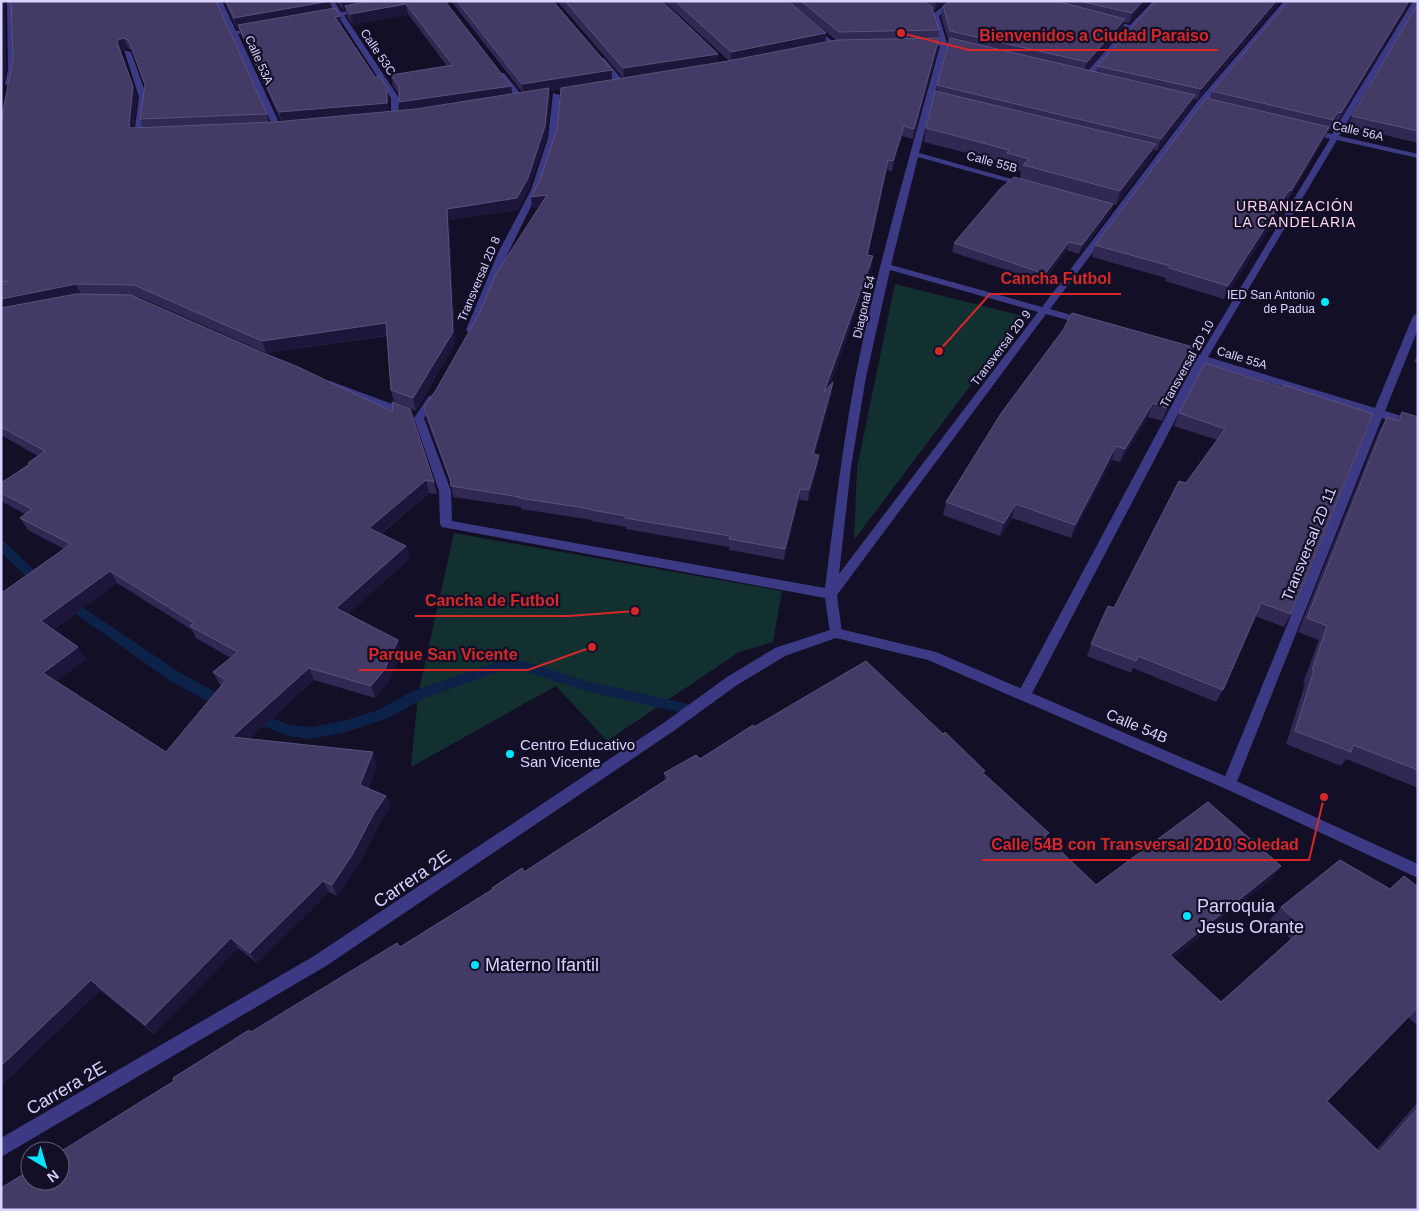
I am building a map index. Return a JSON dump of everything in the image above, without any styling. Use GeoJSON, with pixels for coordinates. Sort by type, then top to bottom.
{"type":"FeatureCollection","features":[{"type":"Feature","properties":{"kind":"street"},"geometry":{"type":"LineString","coordinates":[[7,96],[12,70],[10,1]]}},
{"type":"Feature","properties":{"kind":"street","name":"Calle 53A"},"geometry":{"type":"LineString","coordinates":[[219,1],[282,129],[269,130]]}},
{"type":"Feature","properties":{"kind":"street","name":"Calle 53C"},"geometry":{"type":"LineString","coordinates":[[331,1],[395,98],[399,118],[386,119]]}},
{"type":"Feature","properties":{"kind":"street"},"geometry":{"type":"LineString","coordinates":[[944,44],[931,13],[954,1]]}},
{"type":"Feature","properties":{"kind":"street"},"geometry":{"type":"LineString","coordinates":[[1088,77],[1131,27],[1157,1]]}},
{"type":"Feature","properties":{"kind":"street","name":"Transversal 2D 9"},"geometry":{"type":"LineString","coordinates":[[830,594],[1046,310],[1155,155],[1288,1]]}},
{"type":"Feature","properties":{"kind":"street","name":"Transversal 2D 10"},"geometry":{"type":"LineString","coordinates":[[1024,695],[1202,359],[1416,1]]}},
{"type":"Feature","properties":{"kind":"street"},"geometry":{"type":"LineString","coordinates":[[311,19],[368,9]]}},
{"type":"Feature","properties":{"kind":"street"},"geometry":{"type":"LineString","coordinates":[[1095,18],[1131,27]]}},
{"type":"Feature","properties":{"kind":"street"},"geometry":{"type":"LineString","coordinates":[[808,24],[835,46]]}},
{"type":"Feature","properties":{"kind":"street"},"geometry":{"type":"LineString","coordinates":[[234,33],[263,28]]}},
{"type":"Feature","properties":{"kind":"street"},"geometry":{"type":"LineString","coordinates":[[914,45],[944,44],[972,51]]}},
{"type":"Feature","properties":{"kind":"street","name":"Diagonal 54"},"geometry":{"type":"LineString","coordinates":[[836,633],[830,594],[848,449],[861,377],[914,154],[935,100],[944,44]]}},
{"type":"Feature","properties":{"kind":"street"},"geometry":{"type":"LineString","coordinates":[[825,48],[845,46]]}},
{"type":"Feature","properties":{"kind":"street"},"geometry":{"type":"LineString","coordinates":[[127,52],[143,98],[138,135],[159,135]]}},
{"type":"Feature","properties":{"kind":"street"},"geometry":{"type":"LineString","coordinates":[[596,54],[622,85]]}},
{"type":"Feature","properties":{"kind":"street"},"geometry":{"type":"LineString","coordinates":[[1,72],[12,70]]}},
{"type":"Feature","properties":{"kind":"street"},"geometry":{"type":"LineString","coordinates":[[497,70],[521,100]]}},
{"type":"Feature","properties":{"kind":"street"},"geometry":{"type":"LineString","coordinates":[[1078,75],[1097,79]]}},
{"type":"Feature","properties":{"kind":"street"},"geometry":{"type":"LineString","coordinates":[[612,86],[632,83]]}},
{"type":"Feature","properties":{"kind":"street","name":"Transversal 2D 8"},"geometry":{"type":"LineString","coordinates":[[465,341],[474,324],[503,252],[535,190],[552,138],[556,95]]}},
{"type":"Feature","properties":{"kind":"street"},"geometry":{"type":"LineString","coordinates":[[512,102],[530,99]]}},
{"type":"Feature","properties":{"kind":"street","name":"Calle 56A"},"geometry":{"type":"LineString","coordinates":[[1306,130],[1418,156]]}},
{"type":"Feature","properties":{"kind":"street","name":"Calle 55B"},"geometry":{"type":"LineString","coordinates":[[914,154],[1036,187]]}},
{"type":"Feature","properties":{"kind":"street"},"geometry":{"type":"LineString","coordinates":[[886,266],[1092,324]]}},
{"type":"Feature","properties":{"kind":"street","name":"Transversal 2D 11"},"geometry":{"type":"LineString","coordinates":[[1229,784],[1418,316]]}},
{"type":"Feature","properties":{"kind":"street","name":"Calle 55A"},"geometry":{"type":"LineString","coordinates":[[1166,348],[1418,425]]}},
{"type":"Feature","properties":{"kind":"street"},"geometry":{"type":"LineString","coordinates":[[322,381],[419,418],[445,491],[446,524],[830,594]]}},
{"type":"Feature","properties":{"kind":"street"},"geometry":{"type":"LineString","coordinates":[[419,418],[437,391]]}},
{"type":"Feature","properties":{"kind":"street","name":"Calle 54B"},"geometry":{"type":"LineString","coordinates":[[836,633],[931,656],[1229,784],[1418,871]]}},
{"type":"Feature","properties":{"kind":"street","name":"Carrera 2E"},"geometry":{"type":"LineString","coordinates":[[1,1148],[311,966],[370,929],[581,787],[732,681],[780,652],[836,633]]}},
{"type":"Feature","properties":{"kind":"green space"},"geometry":{"type":"Polygon","coordinates":[[[895,284],[1023,316],[854,540],[857,468],[895,284]]]}},
{"type":"Feature","properties":{"kind":"green space"},"geometry":{"type":"Polygon","coordinates":[[[454,533],[782,591],[773,642],[739,652],[607,741],[556,686],[411,767],[418,695],[454,533]]]}},
{"type":"Feature","properties":{"kind":"building"},"geometry":{"type":"Polygon","coordinates":[[[11,1],[216,1],[267,114],[140,119],[145,85],[129,41],[124,38],[117,42],[133,86],[129,126],[131,128],[275,122],[416,109],[549,88],[545,126],[528,178],[517,198],[447,209],[453,332],[413,398],[391,390],[386,323],[262,341],[134,285],[76,284],[1,299],[1,285],[9,281],[1,282],[1,121],[13,59],[11,1]]]}},
{"type":"Feature","properties":{"kind":"building"},"geometry":{"type":"Polygon","coordinates":[[[226,1],[330,1],[234,18],[226,1]]]}},
{"type":"Feature","properties":{"kind":"building"},"geometry":{"type":"Polygon","coordinates":[[[370,1],[445,1],[511,86],[399,102],[399,87],[391,75],[453,65],[406,4],[350,14],[345,6],[370,1]]]}},
{"type":"Feature","properties":{"kind":"building"},"geometry":{"type":"Polygon","coordinates":[[[457,1],[553,1],[612,70],[522,84],[457,1]]]}},
{"type":"Feature","properties":{"kind":"building"},"geometry":{"type":"Polygon","coordinates":[[[565,1],[662,1],[718,54],[623,68],[565,1]]]}},
{"type":"Feature","properties":{"kind":"building"},"geometry":{"type":"Polygon","coordinates":[[[675,1],[788,1],[826,33],[731,52],[675,1]]]}},
{"type":"Feature","properties":{"kind":"building"},"geometry":{"type":"Polygon","coordinates":[[[801,1],[924,1],[932,7],[939,30],[839,32],[801,1]]]}},
{"type":"Feature","properties":{"kind":"building"},"geometry":{"type":"Polygon","coordinates":[[[949,1],[1056,1],[1125,19],[1087,62],[950,31],[943,6],[949,1]]]}},
{"type":"Feature","properties":{"kind":"building"},"geometry":{"type":"Polygon","coordinates":[[[1079,1],[1143,1],[1132,13],[1079,1]]]}},
{"type":"Feature","properties":{"kind":"building"},"geometry":{"type":"Polygon","coordinates":[[[1156,1],[1276,1],[1201,89],[1097,66],[1156,1]]]}},
{"type":"Feature","properties":{"kind":"building"},"geometry":{"type":"Polygon","coordinates":[[[1288,1],[1409,1],[1341,113],[1338,112],[1333,120],[1212,91],[1288,1]]]}},
{"type":"Feature","properties":{"kind":"building"},"geometry":{"type":"Polygon","coordinates":[[[1418,3],[1418,131],[1352,116],[1418,3]]]}},
{"type":"Feature","properties":{"kind":"building"},"geometry":{"type":"Polygon","coordinates":[[[335,8],[340,16],[335,17],[375,77],[380,77],[387,87],[387,103],[279,112],[238,25],[335,8]]]}},
{"type":"Feature","properties":{"kind":"building"},"geometry":{"type":"Polygon","coordinates":[[[939,38],[914,129],[904,126],[893,161],[888,160],[867,255],[873,256],[824,392],[833,382],[813,454],[819,455],[809,490],[800,489],[785,549],[729,539],[730,536],[625,518],[626,516],[591,509],[451,486],[424,407],[436,390],[479,314],[496,274],[547,195],[531,197],[540,180],[557,129],[561,88],[728,61],[836,40],[939,38]]]}},
{"type":"Feature","properties":{"kind":"building"},"geometry":{"type":"Polygon","coordinates":[[[950,38],[1195,95],[1161,139],[937,85],[950,38]]]}},
{"type":"Feature","properties":{"kind":"building"},"geometry":{"type":"Polygon","coordinates":[[[935,91],[1156,144],[1120,191],[1023,165],[1029,159],[1007,153],[1009,150],[926,128],[935,91]]]}},
{"type":"Feature","properties":{"kind":"building"},"geometry":{"type":"Polygon","coordinates":[[[1206,98],[1329,127],[1291,191],[1289,190],[1228,286],[1169,268],[1170,266],[1095,245],[1206,98]]]}},
{"type":"Feature","properties":{"kind":"building"},"geometry":{"type":"Polygon","coordinates":[[[1014,177],[1113,204],[1082,245],[1069,242],[1045,274],[954,243],[1000,189],[1014,177]]]}},
{"type":"Feature","properties":{"kind":"building"},"geometry":{"type":"Polygon","coordinates":[[[76,294],[131,295],[296,366],[393,412],[392,402],[410,409],[434,482],[426,480],[369,528],[406,546],[336,608],[398,640],[385,669],[371,686],[309,668],[232,737],[373,752],[360,785],[386,796],[374,813],[352,855],[332,885],[323,881],[250,953],[231,938],[145,1025],[91,980],[1,1066],[1,591],[3,592],[71,544],[20,518],[32,509],[1,493],[1,483],[30,464],[28,463],[45,451],[1,427],[1,308],[76,294]],[[110,571],[41,621],[78,647],[43,673],[166,752],[226,680],[213,672],[238,652],[190,626],[194,623],[110,571]]]}},
{"type":"Feature","properties":{"kind":"building"},"geometry":{"type":"Polygon","coordinates":[[[1072,313],[1193,347],[1188,356],[1194,358],[1167,408],[1153,403],[1125,449],[1116,446],[1075,525],[1016,504],[1004,523],[946,502],[1002,412],[1063,330],[1072,313]]]}},
{"type":"Feature","properties":{"kind":"building"},"geometry":{"type":"Polygon","coordinates":[[[1205,363],[1283,388],[1284,385],[1373,414],[1291,614],[1261,603],[1223,690],[1138,656],[1136,661],[1091,644],[1108,606],[1114,608],[1179,481],[1186,483],[1225,429],[1179,413],[1205,363]]]}},
{"type":"Feature","properties":{"kind":"building"},"geometry":{"type":"Polygon","coordinates":[[[1402,412],[1418,417],[1418,770],[1353,745],[1351,752],[1295,731],[1314,670],[1312,670],[1327,626],[1307,618],[1387,417],[1399,421],[1402,412]]]}},
{"type":"Feature","properties":{"kind":"building"},"geometry":{"type":"Polygon","coordinates":[[[866,661],[943,734],[945,732],[985,771],[982,772],[1049,833],[1045,836],[1096,885],[1208,802],[1281,866],[1170,955],[1221,1002],[1304,928],[1281,907],[1340,860],[1390,889],[1404,876],[1418,887],[1418,1007],[1327,1101],[1379,1152],[1418,1108],[1418,1210],[1,1210],[1,1188],[20,1176],[20,1191],[70,1191],[70,1146],[174,1081],[173,1078],[249,1030],[251,1032],[397,943],[400,947],[493,889],[522,868],[524,872],[669,778],[664,773],[696,755],[700,759],[753,725],[754,727],[866,661]]]}},
{"type":"Feature","properties":{"kind":"waterway"},"geometry":{"type":"LineString","coordinates":[[1,545],[41,584]]}},
{"type":"Feature","properties":{"kind":"waterway"},"geometry":{"type":"LineString","coordinates":[[66,601],[174,676],[227,705]]}},
{"type":"Feature","properties":{"kind":"waterway"},"geometry":{"type":"LineString","coordinates":[[252,716],[289,730],[311,733],[347,726],[383,714],[418,695],[497,667],[524,666],[586,686],[692,710]]}},
{"type":"Feature","properties":{"kind":"place","name":"Bienvenidos a Ciudad Paraiso"},"geometry":{"type":"Point","coordinates":[901,33]}},
{"type":"Feature","properties":{"kind":"place","name":"IED San Antonio de Padua"},"geometry":{"type":"Point","coordinates":[1325,302]}},
{"type":"Feature","properties":{"kind":"place","name":"Cancha Futbol"},"geometry":{"type":"Point","coordinates":[939,351]}},
{"type":"Feature","properties":{"kind":"place","name":"Cancha de Futbol"},"geometry":{"type":"Point","coordinates":[635,611]}},
{"type":"Feature","properties":{"kind":"place","name":"Parque San Vicente"},"geometry":{"type":"Point","coordinates":[592,647]}},
{"type":"Feature","properties":{"kind":"place","name":"Centro Educativo San Vicente"},"geometry":{"type":"Point","coordinates":[510,754]}},
{"type":"Feature","properties":{"kind":"place","name":"Calle 54B con Transversal 2D10 Soledad"},"geometry":{"type":"Point","coordinates":[1324,797]}},
{"type":"Feature","properties":{"kind":"place","name":"Parroquia Jesus Orante"},"geometry":{"type":"Point","coordinates":[1187,916]}},
{"type":"Feature","properties":{"kind":"place","name":"Materno Ifantil"},"geometry":{"type":"Point","coordinates":[475,965]}},
{"type":"Feature","properties":{"kind":"district","name":"URBANIZACIÓN LA CANDELARIA"},"geometry":{"type":"Point","coordinates":[1295,214]}}]}
